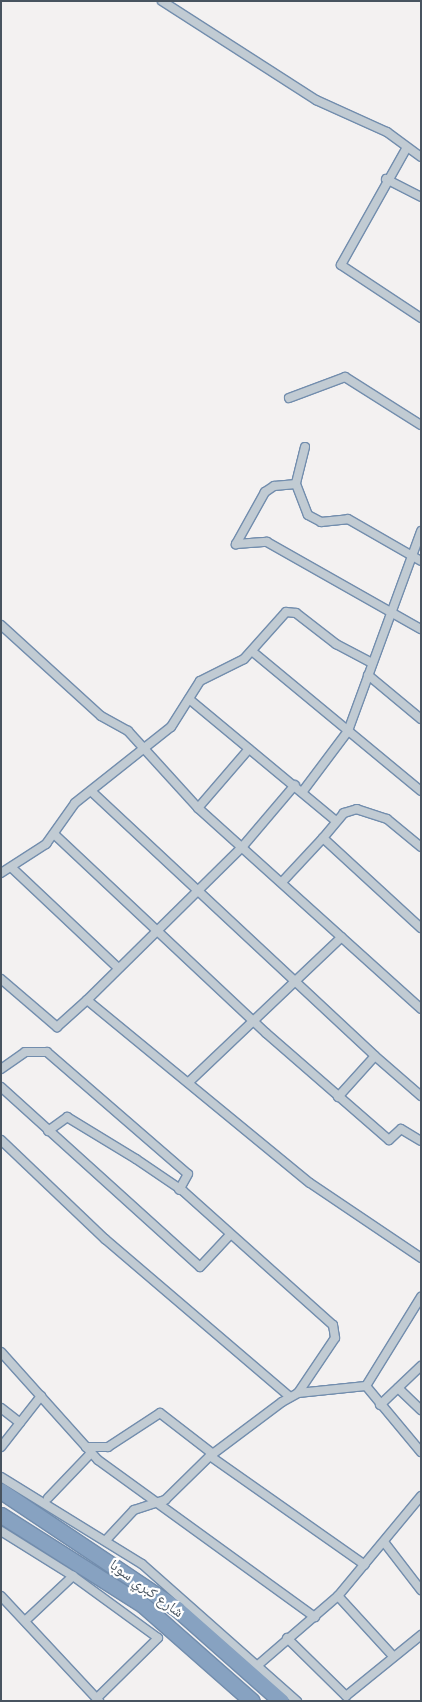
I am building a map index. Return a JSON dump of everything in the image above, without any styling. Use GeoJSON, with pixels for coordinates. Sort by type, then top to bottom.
{"type":"FeatureCollection","features":[{"type":"Feature","properties":{"kind":"highway","name":"شارع كبري سوبا"},"geometry":{"type":"LineString","coordinates":[[1,1491],[89,1546],[177,1609],[281,1701]]}},
{"type":"Feature","properties":{"kind":"highway","name":"شارع كبري سوبا"},"geometry":{"type":"LineString","coordinates":[[1,1515],[79,1561],[157,1616],[252,1701]]}},
{"type":"Feature","properties":{"kind":"highway"},"geometry":{"type":"LineString","coordinates":[[79,1561],[89,1546]]}},
{"type":"Feature","properties":{"kind":"street"},"geometry":{"type":"LineString","coordinates":[[162,1],[316,100],[387,132],[406,149],[421,157]]}},
{"type":"Feature","properties":{"kind":"street"},"geometry":{"type":"LineString","coordinates":[[406,149],[386,179],[341,265],[421,318]]}},
{"type":"Feature","properties":{"kind":"street"},"geometry":{"type":"LineString","coordinates":[[386,179],[421,197]]}},
{"type":"Feature","properties":{"kind":"street"},"geometry":{"type":"LineString","coordinates":[[289,398],[345,377],[421,425]]}},
{"type":"Feature","properties":{"kind":"street"},"geometry":{"type":"LineString","coordinates":[[305,447],[296,484],[313,520],[348,518],[421,561]]}},
{"type":"Feature","properties":{"kind":"street"},"geometry":{"type":"LineString","coordinates":[[296,484],[274,486],[264,492],[236,544],[267,542],[421,629]]}},
{"type":"Feature","properties":{"kind":"street"},"geometry":{"type":"LineString","coordinates":[[303,791],[348,731],[421,531]]}},
{"type":"Feature","properties":{"kind":"street"},"geometry":{"type":"LineString","coordinates":[[1,873],[12,868],[54,834],[68,811],[171,727],[200,681],[234,667],[253,652],[282,616],[292,612],[336,644],[372,663]]}},
{"type":"Feature","properties":{"kind":"street"},"geometry":{"type":"LineString","coordinates":[[1,625],[101,716],[128,731],[142,751],[198,808],[243,846],[421,1009]]}},
{"type":"Feature","properties":{"kind":"street"},"geometry":{"type":"LineString","coordinates":[[253,652],[421,790]]}},
{"type":"Feature","properties":{"kind":"street"},"geometry":{"type":"LineString","coordinates":[[368,675],[421,719]]}},
{"type":"Feature","properties":{"kind":"street"},"geometry":{"type":"LineString","coordinates":[[189,698],[249,749],[303,791],[336,821]]}},
{"type":"Feature","properties":{"kind":"street"},"geometry":{"type":"LineString","coordinates":[[198,808],[249,749]]}},
{"type":"Feature","properties":{"kind":"street"},"geometry":{"type":"LineString","coordinates":[[1,979],[57,1027],[88,1000],[116,967],[243,846],[294,785]]}},
{"type":"Feature","properties":{"kind":"street"},"geometry":{"type":"LineString","coordinates":[[91,791],[294,982],[421,1096]]}},
{"type":"Feature","properties":{"kind":"street"},"geometry":{"type":"LineString","coordinates":[[282,882],[323,838],[336,821],[348,811],[366,810],[387,818],[421,847]]}},
{"type":"Feature","properties":{"kind":"street"},"geometry":{"type":"LineString","coordinates":[[54,834],[253,1021],[389,1140],[401,1129],[421,1141]]}},
{"type":"Feature","properties":{"kind":"street"},"geometry":{"type":"LineString","coordinates":[[323,838],[421,928]]}},
{"type":"Feature","properties":{"kind":"street"},"geometry":{"type":"LineString","coordinates":[[12,868],[116,967]]}},
{"type":"Feature","properties":{"kind":"street"},"geometry":{"type":"LineString","coordinates":[[190,1081],[342,937]]}},
{"type":"Feature","properties":{"kind":"street"},"geometry":{"type":"LineString","coordinates":[[88,1000],[158,1061],[190,1081],[310,1183],[421,1258]]}},
{"type":"Feature","properties":{"kind":"street"},"geometry":{"type":"LineString","coordinates":[[1,1069],[19,1054],[44,1051],[188,1174],[179,1190]]}},
{"type":"Feature","properties":{"kind":"street"},"geometry":{"type":"LineString","coordinates":[[338,1097],[375,1056]]}},
{"type":"Feature","properties":{"kind":"street"},"geometry":{"type":"LineString","coordinates":[[1,1088],[200,1267],[228,1236]]}},
{"type":"Feature","properties":{"kind":"street"},"geometry":{"type":"LineString","coordinates":[[48,1131],[61,1117],[69,1118],[179,1190],[228,1236],[335,1329],[335,1338],[298,1393]]}},
{"type":"Feature","properties":{"kind":"street"},"geometry":{"type":"LineString","coordinates":[[1,1140],[106,1240],[290,1397]]}},
{"type":"Feature","properties":{"kind":"street"},"geometry":{"type":"LineString","coordinates":[[366,1386],[421,1297]]}},
{"type":"Feature","properties":{"kind":"street"},"geometry":{"type":"LineString","coordinates":[[1,1352],[89,1450],[157,1503],[315,1617]]}},
{"type":"Feature","properties":{"kind":"street"},"geometry":{"type":"LineString","coordinates":[[380,1404],[421,1366]]}},
{"type":"Feature","properties":{"kind":"street"},"geometry":{"type":"LineString","coordinates":[[107,1538],[140,1506],[157,1503],[212,1455],[290,1397],[298,1393],[366,1386]]}},
{"type":"Feature","properties":{"kind":"street"},"geometry":{"type":"LineString","coordinates":[[366,1386],[419,1447]]}},
{"type":"Feature","properties":{"kind":"street"},"geometry":{"type":"LineString","coordinates":[[398,1388],[421,1410]]}},
{"type":"Feature","properties":{"kind":"street"},"geometry":{"type":"LineString","coordinates":[[1,1448],[41,1396]]}},
{"type":"Feature","properties":{"kind":"street"},"geometry":{"type":"LineString","coordinates":[[1,1408],[20,1423]]}},
{"type":"Feature","properties":{"kind":"street"},"geometry":{"type":"LineString","coordinates":[[48,1498],[89,1450],[108,1448],[160,1412],[212,1455],[365,1565]]}},
{"type":"Feature","properties":{"kind":"street"},"geometry":{"type":"LineString","coordinates":[[1,1471],[48,1498],[107,1538],[175,1590],[297,1701]]}},
{"type":"Feature","properties":{"kind":"street"},"geometry":{"type":"LineString","coordinates":[[1,1477],[107,1538]]}},
{"type":"Feature","properties":{"kind":"street"},"geometry":{"type":"LineString","coordinates":[[258,1665],[287,1638],[315,1617],[338,1596],[421,1496]]}},
{"type":"Feature","properties":{"kind":"street"},"geometry":{"type":"LineString","coordinates":[[1,1531],[73,1576],[158,1638],[98,1700],[1,1596]]}},
{"type":"Feature","properties":{"kind":"street"},"geometry":{"type":"LineString","coordinates":[[384,1542],[421,1590]]}},
{"type":"Feature","properties":{"kind":"street"},"geometry":{"type":"LineString","coordinates":[[24,1621],[73,1576]]}},
{"type":"Feature","properties":{"kind":"street"},"geometry":{"type":"LineString","coordinates":[[338,1596],[393,1656]]}},
{"type":"Feature","properties":{"kind":"street"},"geometry":{"type":"LineString","coordinates":[[287,1638],[346,1696],[421,1635]]}}]}
